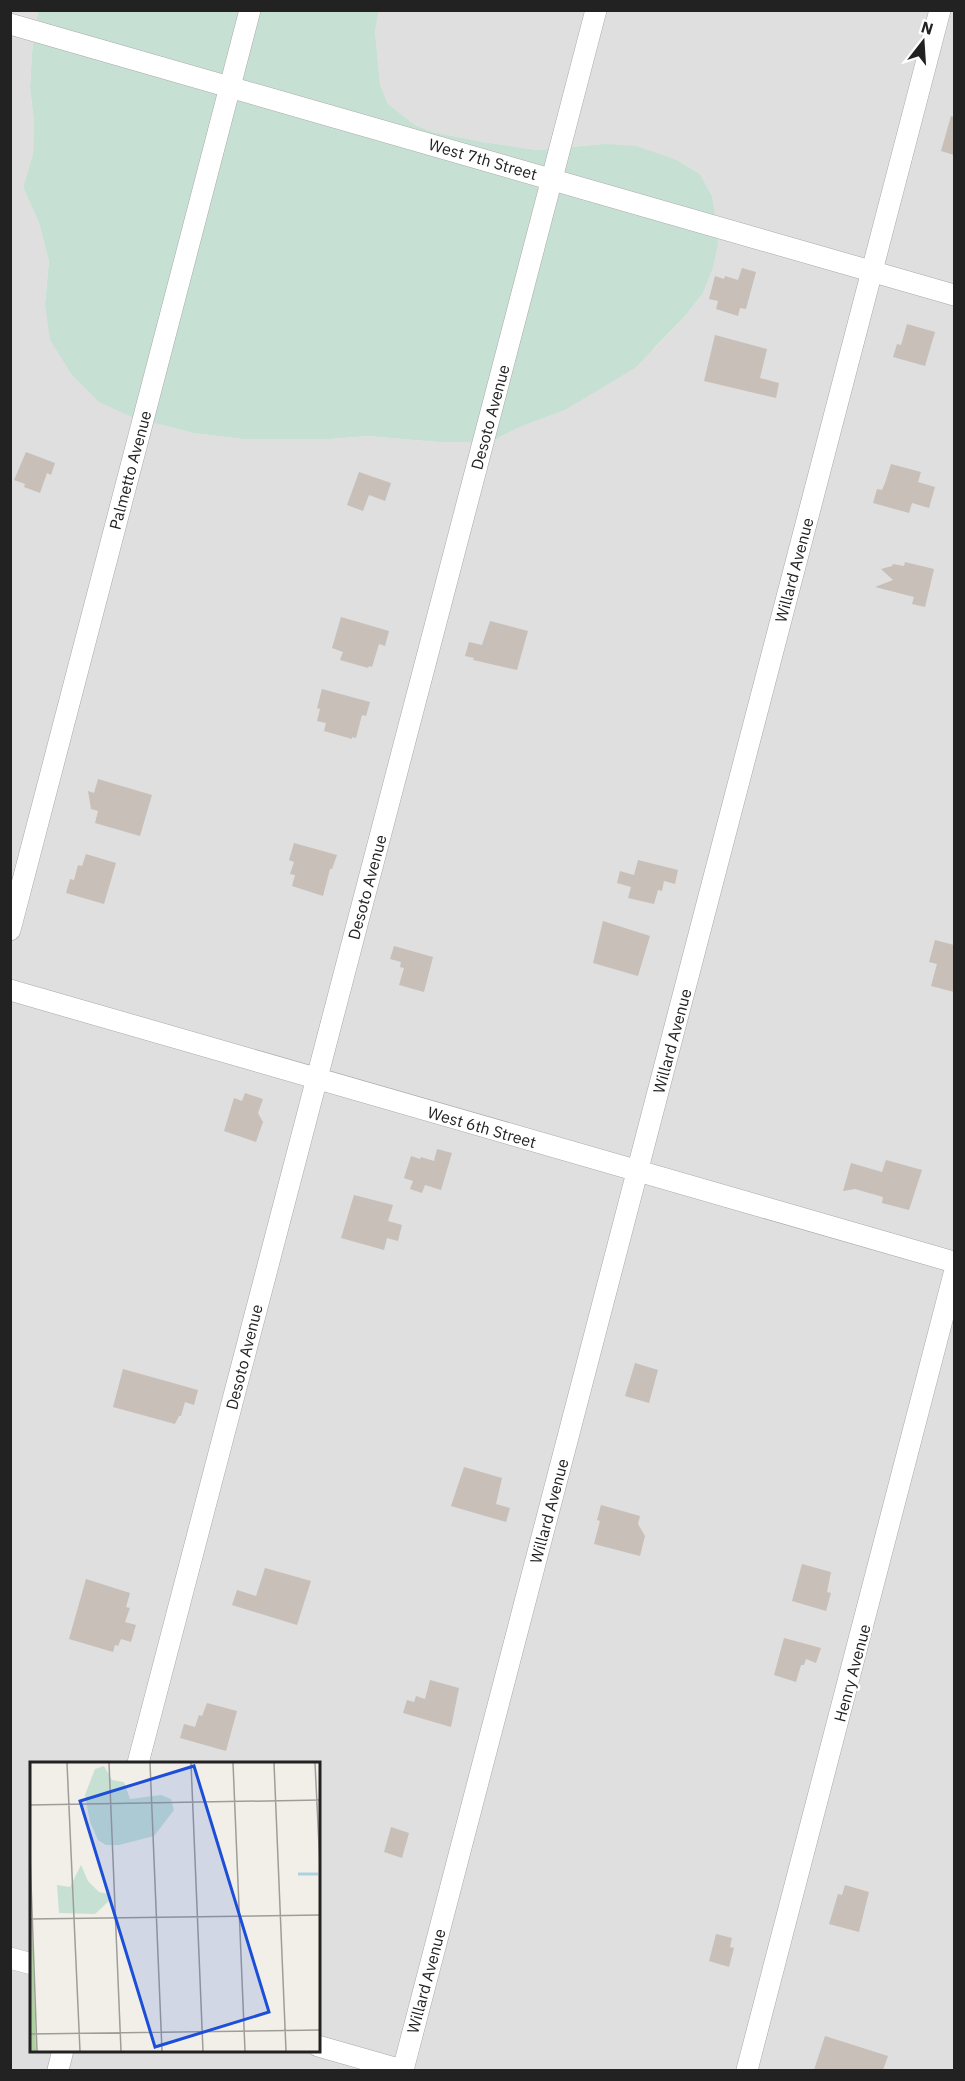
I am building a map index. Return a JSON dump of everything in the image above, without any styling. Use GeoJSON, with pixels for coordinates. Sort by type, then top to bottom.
{"type":"FeatureCollection","features":[{"type":"Feature","properties":{"kind":"street","name":"Palmetto Avenue"},"geometry":{"type":"LineString","coordinates":[[10,930],[250,10]]}},
{"type":"Feature","properties":{"kind":"street","name":"Desoto Avenue"},"geometry":{"type":"LineString","coordinates":[[138,1762],[596,10]]}},
{"type":"Feature","properties":{"kind":"street","name":"Willard Avenue"},"geometry":{"type":"LineString","coordinates":[[403,2070],[940,10]]}},
{"type":"Feature","properties":{"kind":"street","name":"West 7th Street"},"geometry":{"type":"LineString","coordinates":[[10,24],[954,295]]}},
{"type":"Feature","properties":{"kind":"street","name":"West 6th Street"},"geometry":{"type":"LineString","coordinates":[[10,990],[954,1262]]}},
{"type":"Feature","properties":{"kind":"street","name":"Henry Avenue"},"geometry":{"type":"LineString","coordinates":[[747,2070],[954,1274]]}},
{"type":"Feature","properties":{"kind":"street"},"geometry":{"type":"LineString","coordinates":[[10,1958],[30,1963]]}},
{"type":"Feature","properties":{"kind":"street"},"geometry":{"type":"LineString","coordinates":[[320,2047],[403,2070]]}},
{"type":"Feature","properties":{"kind":"street"},"geometry":{"type":"LineString","coordinates":[[58,2070],[63,2051]]}},
{"type":"Feature","properties":{"kind":"shaded area"},"geometry":{"type":"Polygon","coordinates":[[[11,11],[38,11],[30,87],[34,122],[33,154],[23,187],[39,223],[49,261],[45,304],[133,417],[193,433],[243,439],[330,439],[368,436],[438,442],[490,442],[520,427],[565,410],[656,347],[686,315],[703,293],[713,268],[718,245],[712,196],[700,174],[677,160],[604,144],[537,150],[433,132],[415,125],[388,104],[380,84],[375,31],[379,11],[954,11],[954,2070],[11,2070],[11,11]]]}},
{"type":"Feature","properties":{"kind":"green space"},"geometry":{"type":"Polygon","coordinates":[[[38,11],[379,11],[375,31],[380,84],[388,104],[415,125],[433,132],[537,150],[604,144],[636,146],[677,160],[700,174],[712,196],[718,245],[713,268],[703,293],[686,315],[635,368],[565,410],[520,427],[490,442],[438,442],[368,436],[330,439],[243,439],[193,433],[132,417],[99,402],[72,375],[50,340],[45,304],[49,261],[39,223],[23,187],[33,154],[34,122],[30,87],[38,11]]]}},
{"type":"Feature","properties":{"kind":"building"},"geometry":{"type":"Polygon","coordinates":[[[951,116],[954,117],[954,155],[941,151],[951,116]]]}},
{"type":"Feature","properties":{"kind":"building"},"geometry":{"type":"Polygon","coordinates":[[[742,268],[756,272],[746,309],[740,308],[738,316],[716,309],[718,301],[709,299],[715,276],[738,280],[742,268]]]}},
{"type":"Feature","properties":{"kind":"building"},"geometry":{"type":"Polygon","coordinates":[[[907,324],[935,332],[925,366],[893,357],[897,344],[901,345],[907,324]]]}},
{"type":"Feature","properties":{"kind":"building"},"geometry":{"type":"Polygon","coordinates":[[[715,335],[767,349],[760,378],[779,383],[776,398],[704,381],[715,335]]]}},
{"type":"Feature","properties":{"kind":"building"},"geometry":{"type":"Polygon","coordinates":[[[26,452],[55,463],[51,475],[47,473],[40,493],[14,480],[26,452]]]}},
{"type":"Feature","properties":{"kind":"building"},"geometry":{"type":"Polygon","coordinates":[[[891,464],[921,472],[918,482],[935,487],[929,508],[912,503],[909,513],[873,503],[877,489],[882,490],[891,464]]]}},
{"type":"Feature","properties":{"kind":"building"},"geometry":{"type":"Polygon","coordinates":[[[359,472],[391,483],[385,501],[369,495],[363,511],[347,505],[359,472]]]}},
{"type":"Feature","properties":{"kind":"building"},"geometry":{"type":"Polygon","coordinates":[[[905,562],[934,569],[925,607],[912,604],[914,597],[875,587],[893,580],[881,569],[893,564],[904,566],[905,562]]]}},
{"type":"Feature","properties":{"kind":"building"},"geometry":{"type":"Polygon","coordinates":[[[341,617],[389,631],[385,646],[379,644],[372,667],[368,668],[340,660],[343,652],[332,648],[341,617]]]}},
{"type":"Feature","properties":{"kind":"building"},"geometry":{"type":"Polygon","coordinates":[[[490,621],[528,631],[517,670],[465,656],[469,642],[482,645],[490,621]]]}},
{"type":"Feature","properties":{"kind":"building"},"geometry":{"type":"Polygon","coordinates":[[[322,689],[370,702],[366,716],[362,715],[356,738],[352,737],[352,739],[324,731],[326,723],[317,721],[320,709],[317,708],[322,689]]]}},
{"type":"Feature","properties":{"kind":"building"},"geometry":{"type":"Polygon","coordinates":[[[98,779],[152,795],[140,836],[95,823],[98,811],[91,809],[88,791],[94,793],[98,779]]]}},
{"type":"Feature","properties":{"kind":"building"},"geometry":{"type":"Polygon","coordinates":[[[294,843],[337,855],[330,869],[323,896],[292,886],[295,875],[290,874],[294,862],[289,860],[294,843]]]}},
{"type":"Feature","properties":{"kind":"building"},"geometry":{"type":"Polygon","coordinates":[[[86,854],[116,863],[104,904],[66,893],[70,879],[74,880],[78,865],[82,866],[86,854]]]}},
{"type":"Feature","properties":{"kind":"building"},"geometry":{"type":"Polygon","coordinates":[[[638,860],[678,870],[675,884],[664,881],[662,891],[658,890],[654,904],[628,898],[631,887],[617,883],[620,871],[634,875],[638,860]]]}},
{"type":"Feature","properties":{"kind":"building"},"geometry":{"type":"Polygon","coordinates":[[[603,921],[650,936],[638,976],[593,963],[603,921]]]}},
{"type":"Feature","properties":{"kind":"building"},"geometry":{"type":"Polygon","coordinates":[[[935,940],[954,945],[954,992],[931,986],[937,964],[929,962],[935,940]]]}},
{"type":"Feature","properties":{"kind":"building"},"geometry":{"type":"Polygon","coordinates":[[[394,946],[433,957],[424,992],[399,985],[404,968],[400,967],[401,962],[390,959],[394,946]]]}},
{"type":"Feature","properties":{"kind":"building"},"geometry":{"type":"Polygon","coordinates":[[[245,1093],[263,1099],[258,1113],[263,1122],[256,1142],[224,1131],[234,1098],[242,1101],[245,1093]]]}},
{"type":"Feature","properties":{"kind":"building"},"geometry":{"type":"Polygon","coordinates":[[[437,1149],[452,1153],[441,1190],[425,1185],[422,1193],[410,1189],[413,1181],[404,1178],[411,1156],[434,1161],[437,1149]]]}},
{"type":"Feature","properties":{"kind":"building"},"geometry":{"type":"Polygon","coordinates":[[[886,1160],[922,1170],[909,1210],[882,1203],[883,1197],[855,1189],[843,1191],[851,1163],[882,1172],[886,1160]]]}},
{"type":"Feature","properties":{"kind":"building"},"geometry":{"type":"Polygon","coordinates":[[[354,1195],[393,1205],[388,1221],[402,1225],[398,1241],[387,1238],[384,1250],[341,1238],[354,1195]]]}},
{"type":"Feature","properties":{"kind":"building"},"geometry":{"type":"Polygon","coordinates":[[[635,1363],[658,1370],[649,1403],[625,1396],[635,1363]]]}},
{"type":"Feature","properties":{"kind":"building"},"geometry":{"type":"Polygon","coordinates":[[[123,1369],[198,1390],[194,1405],[185,1402],[181,1416],[175,1424],[113,1407],[123,1369]]]}},
{"type":"Feature","properties":{"kind":"building"},"geometry":{"type":"Polygon","coordinates":[[[464,1467],[502,1478],[496,1504],[510,1508],[506,1522],[451,1506],[464,1467]]]}},
{"type":"Feature","properties":{"kind":"building"},"geometry":{"type":"Polygon","coordinates":[[[601,1505],[640,1516],[638,1524],[645,1536],[640,1556],[594,1544],[600,1521],[597,1520],[601,1505]]]}},
{"type":"Feature","properties":{"kind":"building"},"geometry":{"type":"Polygon","coordinates":[[[802,1564],[831,1572],[827,1592],[831,1593],[826,1611],[792,1601],[802,1564]]]}},
{"type":"Feature","properties":{"kind":"building"},"geometry":{"type":"Polygon","coordinates":[[[265,1568],[311,1581],[297,1625],[232,1605],[237,1590],[256,1596],[265,1568]]]}},
{"type":"Feature","properties":{"kind":"building"},"geometry":{"type":"Polygon","coordinates":[[[86,1579],[130,1593],[126,1607],[130,1608],[125,1622],[136,1625],[131,1642],[121,1639],[118,1646],[115,1645],[113,1652],[69,1639],[86,1579]]]}},
{"type":"Feature","properties":{"kind":"building"},"geometry":{"type":"Polygon","coordinates":[[[784,1638],[821,1648],[816,1663],[806,1659],[804,1665],[801,1665],[796,1682],[774,1675],[784,1638]]]}},
{"type":"Feature","properties":{"kind":"building"},"geometry":{"type":"Polygon","coordinates":[[[430,1680],[459,1688],[451,1727],[403,1713],[407,1700],[414,1702],[416,1696],[425,1699],[430,1680]]]}},
{"type":"Feature","properties":{"kind":"building"},"geometry":{"type":"Polygon","coordinates":[[[207,1703],[237,1711],[226,1751],[180,1738],[184,1724],[195,1727],[207,1703]]]}},
{"type":"Feature","properties":{"kind":"building"},"geometry":{"type":"Polygon","coordinates":[[[391,1827],[409,1833],[402,1858],[384,1852],[391,1827]]]}},
{"type":"Feature","properties":{"kind":"building"},"geometry":{"type":"Polygon","coordinates":[[[845,1885],[869,1892],[859,1932],[829,1924],[838,1894],[842,1895],[845,1885]]]}},
{"type":"Feature","properties":{"kind":"building"},"geometry":{"type":"Polygon","coordinates":[[[716,1934],[732,1938],[730,1947],[734,1948],[729,1967],[709,1961],[716,1934]]]}},
{"type":"Feature","properties":{"kind":"building"},"geometry":{"type":"Polygon","coordinates":[[[825,2036],[888,2056],[883,2070],[814,2070],[825,2036]]]}}]}
